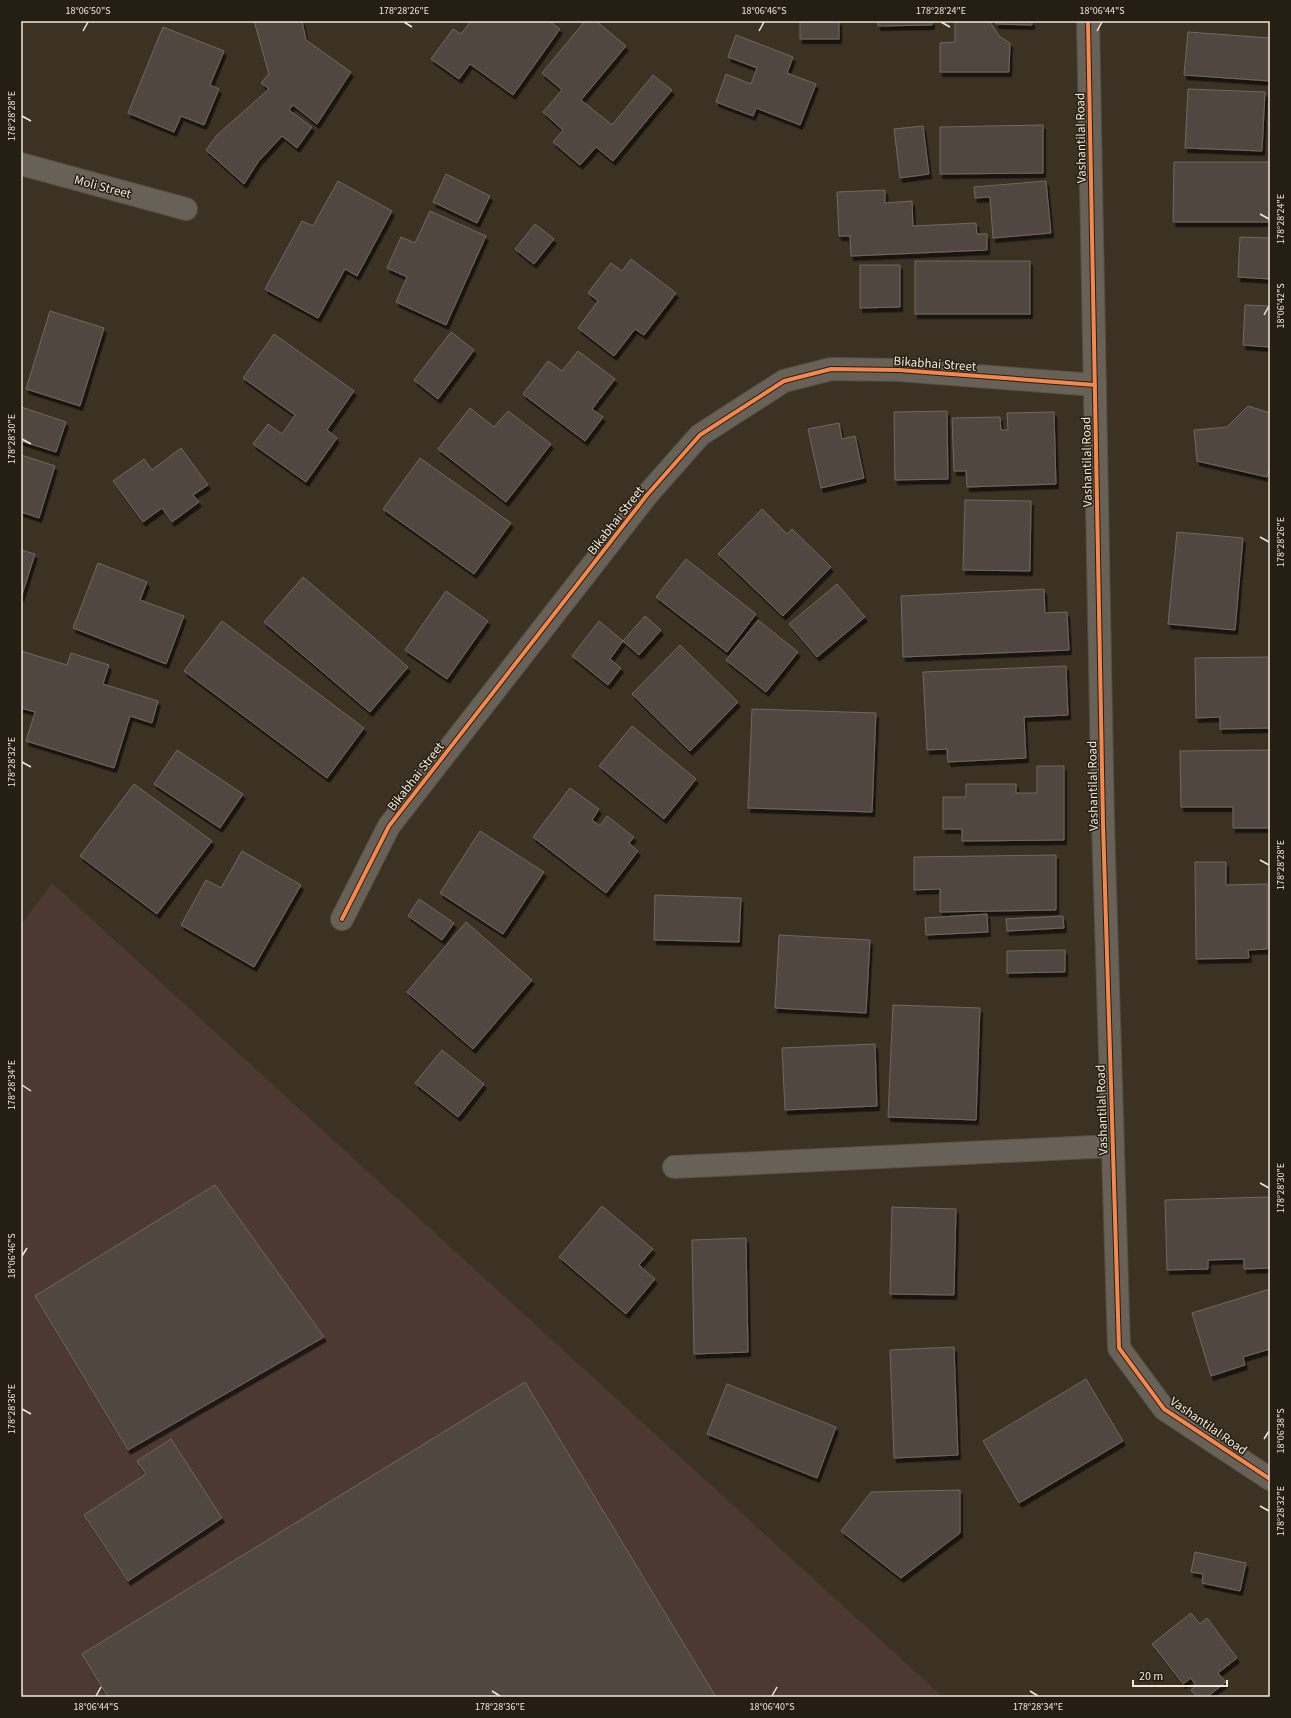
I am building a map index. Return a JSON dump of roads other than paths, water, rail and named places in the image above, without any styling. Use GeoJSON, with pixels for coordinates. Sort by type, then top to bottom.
{"type":"FeatureCollection","features":[{"type":"Feature","properties":{"kind":"street","name":"Vashantilal Road"},"geometry":{"type":"LineString","coordinates":[[1088,21],[1103,822],[1119,1348],[1164,1409],[1270,1478]]}},
{"type":"Feature","properties":{"kind":"street","name":"Moli Street"},"geometry":{"type":"LineString","coordinates":[[21,164],[186,209]]}},
{"type":"Feature","properties":{"kind":"street","name":"Bikabhai Street"},"geometry":{"type":"LineString","coordinates":[[342,919],[389,826],[647,495],[700,435],[784,381],[831,369],[899,370],[1094,386]]}},
{"type":"Feature","properties":{"kind":"street"},"geometry":{"type":"LineString","coordinates":[[674,1167],[1113,1146]]}}]}
